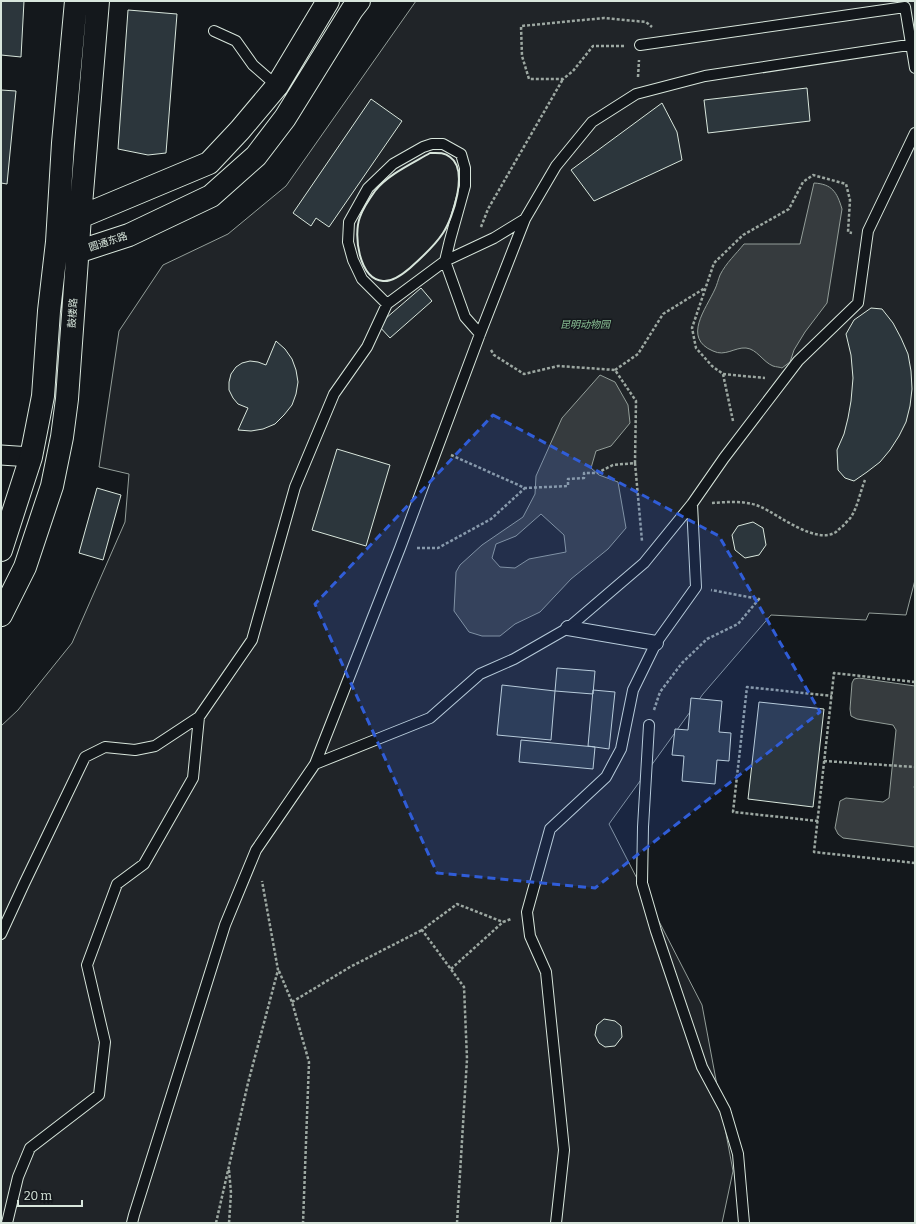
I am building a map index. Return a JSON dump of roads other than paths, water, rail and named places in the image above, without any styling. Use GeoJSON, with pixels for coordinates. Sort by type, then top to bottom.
{"type":"FeatureCollection","features":[{"type":"Feature","properties":{"kind":"main road"},"geometry":{"type":"LineString","coordinates":[[1,550],[31,456],[44,396],[49,311],[57,242],[63,143],[76,1]]}},
{"type":"Feature","properties":{"kind":"main road","name":"鼓楼路"},"geometry":{"type":"LineString","coordinates":[[1,615],[25,567],[52,486],[62,437],[67,399],[98,1]]}},
{"type":"Feature","properties":{"kind":"main road"},"geometry":{"type":"LineString","coordinates":[[57,242],[80,217],[209,163],[240,130],[277,86],[328,1]]}},
{"type":"Feature","properties":{"kind":"main road","name":"圆通东路"},"geometry":{"type":"LineString","coordinates":[[57,242],[78,252],[129,235],[211,196],[256,156],[285,118],[359,1]]}},
{"type":"Feature","properties":{"kind":"street"},"geometry":{"type":"LineString","coordinates":[[1,454],[31,456]]}},
{"type":"Feature","properties":{"kind":"street"},"geometry":{"type":"LineString","coordinates":[[568,628],[656,643]]}},
{"type":"Feature","properties":{"kind":"lane"},"geometry":{"type":"LineString","coordinates":[[640,45],[910,6],[915,68]]}},
{"type":"Feature","properties":{"kind":"lane"},"geometry":{"type":"LineString","coordinates":[[214,31],[236,41],[253,65],[277,86]]}},
{"type":"Feature","properties":{"kind":"lane"},"geometry":{"type":"LineString","coordinates":[[132,1223],[225,925],[256,850],[315,764],[400,548],[480,334],[525,219],[556,166],[592,122],[636,94],[704,76],[914,46]]}},
{"type":"Feature","properties":{"kind":"lane"},"geometry":{"type":"LineString","coordinates":[[315,764],[430,718],[480,674],[514,660],[568,628],[644,563],[692,504],[724,458],[798,361],[858,303],[868,231],[915,133]]}},
{"type":"Feature","properties":{"kind":"lane"},"geometry":{"type":"LineString","coordinates":[[387,304],[362,279],[353,260],[348,242],[349,222],[368,188],[394,164],[423,147],[432,144],[443,144],[460,154],[466,168],[465,186],[450,240],[446,261],[465,317],[480,334]]}},
{"type":"Feature","properties":{"kind":"lane"},"geometry":{"type":"LineString","coordinates":[[1,934],[86,757],[105,747],[135,750],[155,746],[199,718],[252,640],[295,487],[334,394],[367,347],[387,304],[446,261],[494,238],[525,219]]}},
{"type":"Feature","properties":{"kind":"lane"},"geometry":{"type":"LineString","coordinates":[[556,1223],[564,1150],[546,972],[530,936],[527,912],[550,829],[606,777],[621,749],[633,690],[656,643],[696,587],[692,504]]}},
{"type":"Feature","properties":{"kind":"lane"},"geometry":{"type":"LineString","coordinates":[[7,1223],[18,1177],[30,1148],[99,1095],[105,1042],[87,965],[117,884],[144,864],[193,778],[199,718]]}},
{"type":"Feature","properties":{"kind":"lane"},"geometry":{"type":"LineString","coordinates":[[649,725],[643,827],[642,883],[656,932],[702,1067],[725,1110],[738,1154],[744,1223]]}},
{"type":"Feature","properties":{"kind":"park label","name":"昆明动物园"},"geometry":{"type":"Point","coordinates":[585,325]}}]}
